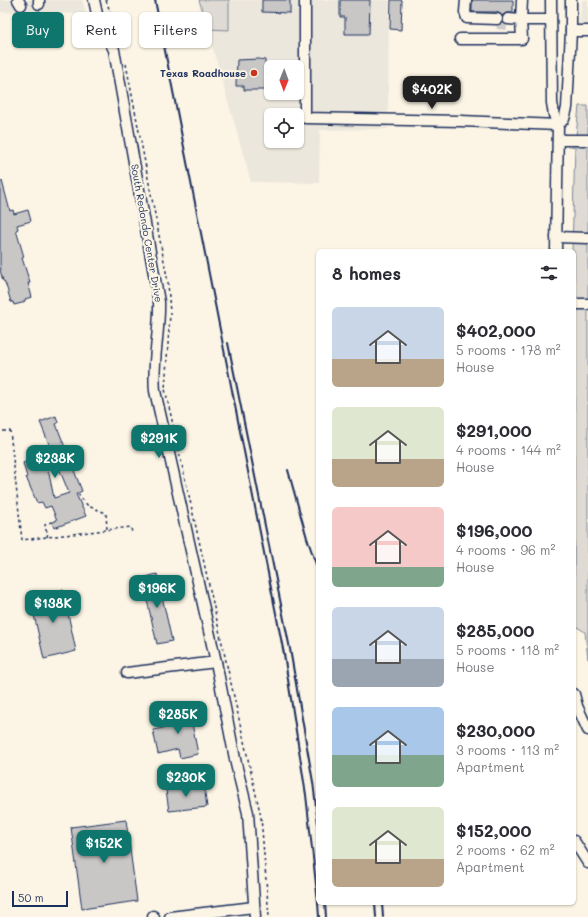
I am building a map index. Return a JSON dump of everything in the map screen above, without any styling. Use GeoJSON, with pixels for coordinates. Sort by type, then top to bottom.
{"type":"FeatureCollection","features":[{"type":"Feature","properties":{"kind":"street","name":"South Redondo Center Drive"},"geometry":{"type":"LineString","coordinates":[[94,0],[97,14],[114,50],[128,124],[159,302],[160,318],[154,370],[155,391],[216,662],[249,820],[254,912]]}},
{"type":"Feature","properties":{"kind":"street"},"geometry":{"type":"LineString","coordinates":[[305,0],[305,118],[558,125],[564,119],[566,108],[571,31],[571,0]]}},
{"type":"Feature","properties":{"kind":"street"},"geometry":{"type":"LineString","coordinates":[[466,0],[465,12],[467,18],[496,21]]}},
{"type":"Feature","properties":{"kind":"street"},"geometry":{"type":"LineString","coordinates":[[512,21],[522,0]]}},
{"type":"Feature","properties":{"kind":"street"},"geometry":{"type":"LineString","coordinates":[[551,0],[552,103],[554,115],[558,125],[556,249]]}},
{"type":"Feature","properties":{"kind":"street"},"geometry":{"type":"LineString","coordinates":[[512,21],[551,20]]}},
{"type":"Feature","properties":{"kind":"street"},"geometry":{"type":"LineString","coordinates":[[460,39],[522,39],[512,21]]}},
{"type":"Feature","properties":{"kind":"street"},"geometry":{"type":"LineString","coordinates":[[571,31],[588,31]]}},
{"type":"Feature","properties":{"kind":"street"},"geometry":{"type":"LineString","coordinates":[[558,140],[588,140]]}},
{"type":"Feature","properties":{"kind":"street"},"geometry":{"type":"LineString","coordinates":[[556,237],[588,238]]}},
{"type":"Feature","properties":{"kind":"street"},"geometry":{"type":"LineString","coordinates":[[576,304],[588,304]]}},
{"type":"Feature","properties":{"kind":"street"},"geometry":{"type":"LineString","coordinates":[[127,673],[216,662]]}},
{"type":"Feature","properties":{"kind":"street"},"geometry":{"type":"LineString","coordinates":[[576,702],[588,730]]}},
{"type":"Feature","properties":{"kind":"street"},"geometry":{"type":"LineString","coordinates":[[576,844],[588,863]]}},
{"type":"Feature","properties":{"kind":"street"},"geometry":{"type":"LineString","coordinates":[[170,917],[254,912]]}},
{"type":"Feature","properties":{"kind":"path"},"geometry":{"type":"LineString","coordinates":[[106,0],[110,12]]}},
{"type":"Feature","properties":{"kind":"path"},"geometry":{"type":"LineString","coordinates":[[125,58],[168,282],[170,314],[165,389],[261,817],[269,917]]}},
{"type":"Feature","properties":{"kind":"path"},"geometry":{"type":"LineString","coordinates":[[3,431],[10,431],[22,540],[131,527],[132,534]]}},
{"type":"Feature","properties":{"kind":"path"},"geometry":{"type":"LineString","coordinates":[[78,494],[88,506],[106,513],[107,530]]}},
{"type":"Feature","properties":{"kind":"path"},"geometry":{"type":"LineString","coordinates":[[47,537],[48,532],[45,529],[45,525],[55,520]]}},
{"type":"Feature","properties":{"kind":"shaded area"},"geometry":{"type":"Polygon","coordinates":[[[0,0],[82,0],[85,12],[72,12],[72,14],[64,13],[64,12],[0,12],[0,0]]]}},
{"type":"Feature","properties":{"kind":"shaded area"},"geometry":{"type":"Polygon","coordinates":[[[199,0],[389,0],[388,129],[320,130],[319,183],[251,182],[212,46],[212,12],[202,12],[199,0]]]}},
{"type":"Feature","properties":{"kind":"shaded area"},"geometry":{"type":"Polygon","coordinates":[[[199,0],[229,0],[229,30],[212,29],[212,12],[203,12],[199,0]]]}},
{"type":"Feature","properties":{"kind":"shaded area"},"geometry":{"type":"Polygon","coordinates":[[[582,0],[588,0],[588,31],[578,31],[582,0]]]}},
{"type":"Feature","properties":{"kind":"shaded area"},"geometry":{"type":"Polygon","coordinates":[[[579,106],[588,106],[588,659],[585,632],[576,626],[576,249],[572,249],[575,146],[579,106]]]}},
{"type":"Feature","properties":{"kind":"building"},"geometry":{"type":"Polygon","coordinates":[[[262,0],[290,0],[290,13],[262,12],[262,0]]]}},
{"type":"Feature","properties":{"kind":"building"},"geometry":{"type":"Polygon","coordinates":[[[340,0],[370,0],[369,34],[345,34],[345,17],[340,17],[340,0]]]}},
{"type":"Feature","properties":{"kind":"building"},"geometry":{"type":"Polygon","coordinates":[[[391,0],[402,0],[401,30],[390,29],[391,0]]]}},
{"type":"Feature","properties":{"kind":"building"},"geometry":{"type":"Polygon","coordinates":[[[472,0],[513,0],[513,13],[506,13],[502,16],[497,12],[472,12],[472,0]]]}},
{"type":"Feature","properties":{"kind":"building","name":"Texas Roadhouse"},"geometry":{"type":"Polygon","coordinates":[[[237,60],[265,60],[264,90],[244,90],[244,86],[236,86],[237,60]]]}},
{"type":"Feature","properties":{"kind":"building"},"geometry":{"type":"Polygon","coordinates":[[[0,181],[2,181],[10,211],[13,210],[14,214],[28,210],[31,221],[17,225],[18,229],[16,230],[24,257],[22,258],[30,283],[28,283],[32,297],[25,299],[22,303],[14,305],[13,302],[11,302],[0,270],[0,181]]]}},
{"type":"Feature","properties":{"kind":"building"},"geometry":{"type":"Polygon","coordinates":[[[56,416],[58,423],[56,424],[82,491],[76,494],[86,516],[54,528],[52,523],[57,520],[51,506],[45,508],[42,502],[37,503],[26,477],[23,463],[31,459],[33,457],[32,455],[39,451],[49,474],[54,498],[69,493],[40,422],[56,416]]]}},
{"type":"Feature","properties":{"kind":"building"},"geometry":{"type":"Polygon","coordinates":[[[157,574],[172,641],[157,644],[142,578],[157,574]]]}},
{"type":"Feature","properties":{"kind":"building"},"geometry":{"type":"Polygon","coordinates":[[[63,590],[76,651],[44,659],[30,597],[63,590]]]}},
{"type":"Feature","properties":{"kind":"building"},"geometry":{"type":"Polygon","coordinates":[[[189,708],[198,754],[180,758],[178,749],[158,754],[153,730],[173,726],[170,712],[189,708]]]}},
{"type":"Feature","properties":{"kind":"building"},"geometry":{"type":"Polygon","coordinates":[[[204,786],[207,807],[169,811],[166,790],[204,786]]]}},
{"type":"Feature","properties":{"kind":"building"},"geometry":{"type":"Polygon","coordinates":[[[126,820],[137,901],[82,909],[71,827],[126,820]]]}},
{"type":"Feature","properties":{"kind":"tunnel"},"geometry":{"type":"LineString","coordinates":[[497,24],[508,25]]}},
{"type":"Feature","properties":{"kind":"railway"},"geometry":{"type":"LineString","coordinates":[[155,0],[284,654],[306,795],[316,884]]}},
{"type":"Feature","properties":{"kind":"railway"},"geometry":{"type":"LineString","coordinates":[[228,343],[290,649],[316,807]]}},
{"type":"Feature","properties":{"kind":"railway"},"geometry":{"type":"LineString","coordinates":[[288,470],[316,564]]}},
{"type":"Feature","properties":{"kind":"railway"},"geometry":{"type":"LineString","coordinates":[[318,905],[319,917]]}},
{"type":"Feature","properties":{"kind":"railway"},"geometry":{"type":"LineString","coordinates":[[325,905],[326,917]]}},
{"type":"Feature","properties":{"kind":"railway"},"geometry":{"type":"LineString","coordinates":[[375,905],[376,917]]}},
{"type":"Feature","properties":{"kind":"railway"},"geometry":{"type":"LineString","coordinates":[[382,905],[383,917]]}},
{"type":"Feature","properties":{"kind":"place","name":"Texas Roadhouse"},"geometry":{"type":"Point","coordinates":[254,73]}}]}
